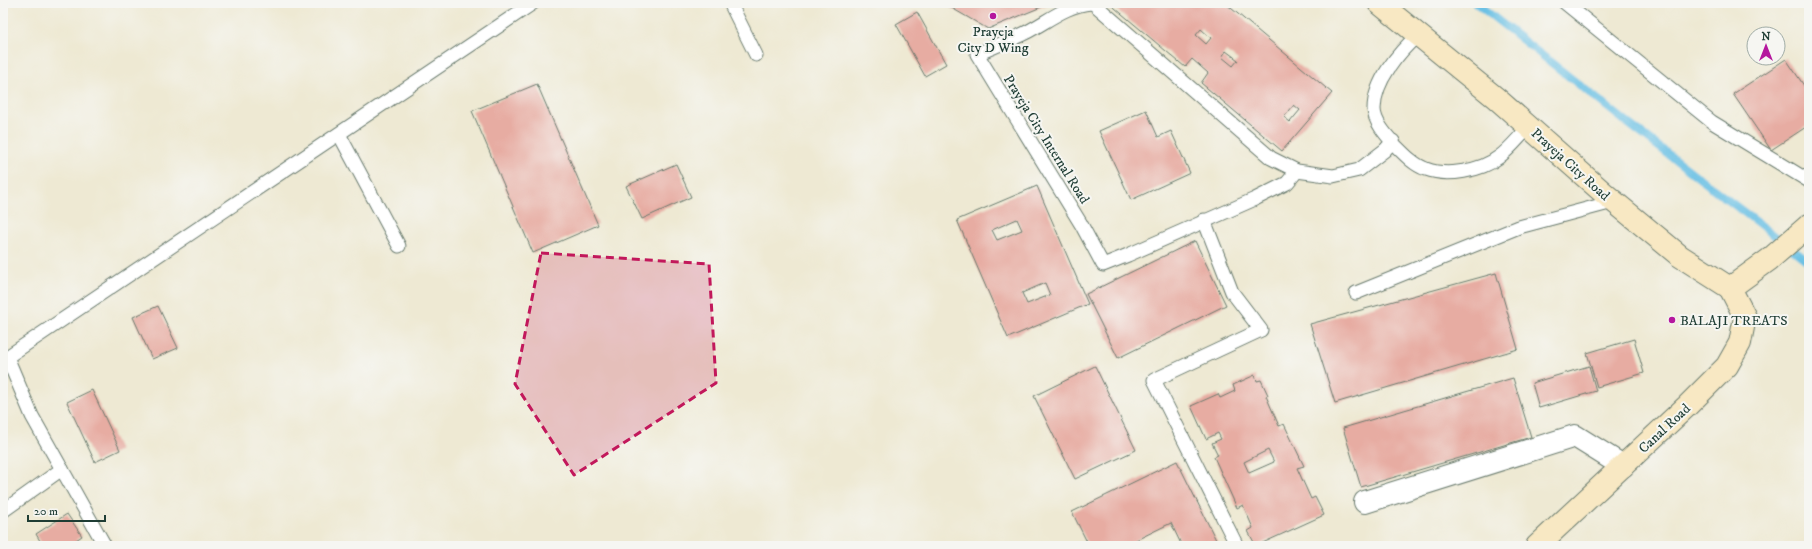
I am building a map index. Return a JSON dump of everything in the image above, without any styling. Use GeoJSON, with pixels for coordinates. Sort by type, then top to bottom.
{"type":"FeatureCollection","features":[{"type":"Feature","properties":{"kind":"street","name":"Prayeja City Road"},"geometry":{"type":"LineString","coordinates":[[1379,3],[1529,126],[1613,202],[1680,256],[1730,288]]}},
{"type":"Feature","properties":{"kind":"street"},"geometry":{"type":"LineString","coordinates":[[1730,288],[1770,259],[1809,225]]}},
{"type":"Feature","properties":{"kind":"street","name":"Canal Road"},"geometry":{"type":"LineString","coordinates":[[1537,546],[1687,406],[1727,366],[1740,343],[1745,317],[1730,288]]}},
{"type":"Feature","properties":{"kind":"street"},"geometry":{"type":"LineString","coordinates":[[1365,502],[1574,436],[1623,466]]}},
{"type":"Feature","properties":{"kind":"lane"},"geometry":{"type":"LineString","coordinates":[[105,546],[32,416],[5,359],[533,3]]}},
{"type":"Feature","properties":{"kind":"lane"},"geometry":{"type":"LineString","coordinates":[[730,3],[756,55]]}},
{"type":"Feature","properties":{"kind":"lane","name":"Prayeja City Internal Road"},"geometry":{"type":"LineString","coordinates":[[1204,220],[1103,265],[1081,224],[977,54],[1024,34],[1054,17],[1066,8],[1092,3],[1271,158],[1297,171],[1332,176],[1360,170],[1385,150],[1392,142]]}},
{"type":"Feature","properties":{"kind":"lane"},"geometry":{"type":"LineString","coordinates":[[1565,3],[1712,122],[1809,181]]}},
{"type":"Feature","properties":{"kind":"lane"},"geometry":{"type":"LineString","coordinates":[[1418,35],[1394,60],[1378,90],[1374,110],[1381,128],[1408,158],[1426,169],[1448,173],[1472,170],[1498,158],[1529,126]]}},
{"type":"Feature","properties":{"kind":"lane"},"geometry":{"type":"LineString","coordinates":[[339,134],[399,246]]}},
{"type":"Feature","properties":{"kind":"lane"},"geometry":{"type":"LineString","coordinates":[[1237,546],[1154,380],[1261,330],[1232,292],[1204,220],[1287,182],[1297,171]]}},
{"type":"Feature","properties":{"kind":"lane"},"geometry":{"type":"LineString","coordinates":[[1356,293],[1519,227],[1613,202]]}},
{"type":"Feature","properties":{"kind":"lane"},"geometry":{"type":"LineString","coordinates":[[3,511],[62,469]]}},
{"type":"Feature","properties":{"kind":"highlighted area"},"geometry":{"type":"Polygon","coordinates":[[[541,253],[709,264],[716,383],[574,475],[515,384],[541,253]]]}},
{"type":"Feature","properties":{"kind":"building","name":"Prayeja City D Wing"},"geometry":{"type":"Polygon","coordinates":[[[943,3],[1051,3],[988,29],[943,3]]]}},
{"type":"Feature","properties":{"kind":"building"},"geometry":{"type":"Polygon","coordinates":[[[1109,3],[1225,3],[1332,93],[1282,151],[1201,83],[1208,73],[1192,59],[1185,67],[1109,3]],[[1201,29],[1196,35],[1206,44],[1211,38],[1201,29]],[[1226,51],[1222,57],[1233,66],[1238,60],[1226,51]],[[1294,105],[1284,117],[1290,122],[1300,110],[1294,105]]]}},
{"type":"Feature","properties":{"kind":"building"},"geometry":{"type":"Polygon","coordinates":[[[917,12],[946,64],[925,76],[896,24],[917,12]]]}},
{"type":"Feature","properties":{"kind":"building"},"geometry":{"type":"Polygon","coordinates":[[[1786,59],[1809,93],[1809,125],[1771,150],[1733,94],[1775,66],[1786,66],[1786,59]]]}},
{"type":"Feature","properties":{"kind":"building"},"geometry":{"type":"Polygon","coordinates":[[[537,84],[598,225],[533,253],[472,111],[537,84]]]}},
{"type":"Feature","properties":{"kind":"building"},"geometry":{"type":"Polygon","coordinates":[[[1146,110],[1158,137],[1171,131],[1190,173],[1131,200],[1099,131],[1146,110]]]}},
{"type":"Feature","properties":{"kind":"building"},"geometry":{"type":"Polygon","coordinates":[[[676,164],[691,197],[642,219],[626,186],[676,164]]]}},
{"type":"Feature","properties":{"kind":"building"},"geometry":{"type":"Polygon","coordinates":[[[1037,186],[1088,304],[1008,338],[957,220],[1037,186]],[[1017,219],[992,230],[997,240],[1022,230],[1017,219]],[[1045,283],[1022,293],[1027,304],[1050,295],[1045,283]]]}},
{"type":"Feature","properties":{"kind":"building"},"geometry":{"type":"Polygon","coordinates":[[[1195,241],[1226,305],[1118,358],[1086,294],[1195,241]]]}},
{"type":"Feature","properties":{"kind":"building"},"geometry":{"type":"Polygon","coordinates":[[[1496,273],[1518,349],[1335,403],[1310,324],[1496,273]]]}},
{"type":"Feature","properties":{"kind":"building"},"geometry":{"type":"Polygon","coordinates":[[[158,306],[178,348],[152,359],[133,317],[158,306]]]}},
{"type":"Feature","properties":{"kind":"building"},"geometry":{"type":"Polygon","coordinates":[[[1634,339],[1644,373],[1597,387],[1587,353],[1634,339]]]}},
{"type":"Feature","properties":{"kind":"building"},"geometry":{"type":"Polygon","coordinates":[[[1095,366],[1136,450],[1075,479],[1034,396],[1095,366]]]}},
{"type":"Feature","properties":{"kind":"building"},"geometry":{"type":"Polygon","coordinates":[[[1589,366],[1596,391],[1539,408],[1532,383],[1589,366]]]}},
{"type":"Feature","properties":{"kind":"building"},"geometry":{"type":"Polygon","coordinates":[[[1255,375],[1257,381],[1261,380],[1279,426],[1284,424],[1304,466],[1297,468],[1311,499],[1315,497],[1324,515],[1256,546],[1248,531],[1253,528],[1243,505],[1237,508],[1214,457],[1218,455],[1212,443],[1221,439],[1218,433],[1206,439],[1191,406],[1218,394],[1220,398],[1235,391],[1233,385],[1255,375]],[[1268,450],[1244,462],[1249,473],[1274,462],[1268,450]]]}},
{"type":"Feature","properties":{"kind":"building"},"geometry":{"type":"Polygon","coordinates":[[[1513,378],[1531,437],[1361,487],[1343,428],[1513,378]]]}},
{"type":"Feature","properties":{"kind":"building"},"geometry":{"type":"Polygon","coordinates":[[[92,390],[120,450],[95,462],[67,402],[92,390]]]}},
{"type":"Feature","properties":{"kind":"building"},"geometry":{"type":"Polygon","coordinates":[[[1177,461],[1219,546],[1182,546],[1171,523],[1130,543],[1131,546],[1089,546],[1072,512],[1177,461]]]}},
{"type":"Feature","properties":{"kind":"building"},"geometry":{"type":"Polygon","coordinates":[[[67,514],[82,536],[76,540],[80,546],[43,546],[36,534],[67,514]]]}},
{"type":"Feature","properties":{"kind":"waterway"},"geometry":{"type":"LineString","coordinates":[[1476,3],[1625,121],[1809,262]]}},
{"type":"Feature","properties":{"kind":"place","name":"Prayeja City D Wing"},"geometry":{"type":"Point","coordinates":[993,16]}},
{"type":"Feature","properties":{"kind":"place","name":"BALAJI TREATS"},"geometry":{"type":"Point","coordinates":[1672,320]}}]}
